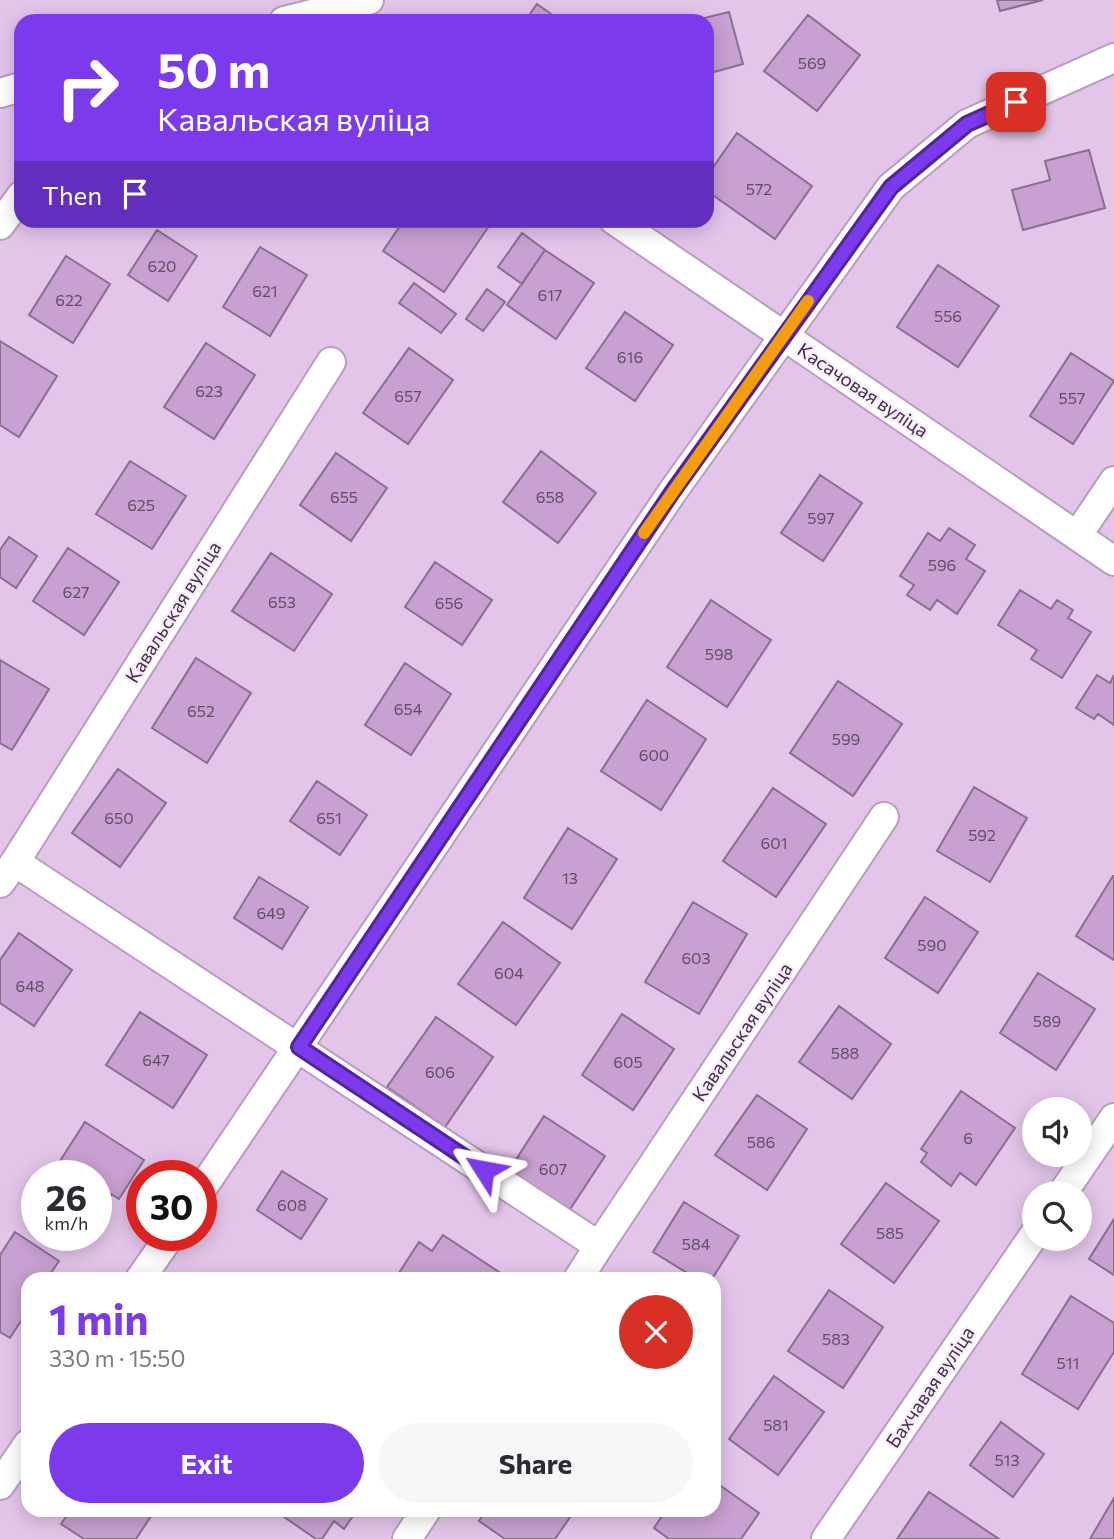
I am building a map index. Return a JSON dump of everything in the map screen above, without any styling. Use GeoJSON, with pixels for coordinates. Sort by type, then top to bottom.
{"type":"FeatureCollection","features":[{"type":"Feature","properties":{"kind":"street"},"geometry":{"type":"LineString","coordinates":[[328,10],[369,0]]}},
{"type":"Feature","properties":{"kind":"street"},"geometry":{"type":"LineString","coordinates":[[217,1167],[665,502],[891,187],[967,124],[1114,58]]}},
{"type":"Feature","properties":{"kind":"street"},"geometry":{"type":"LineString","coordinates":[[0,225],[14,206]]}},
{"type":"Feature","properties":{"kind":"street","name":"Касачовая вуліца"},"geometry":{"type":"LineString","coordinates":[[626,228],[1114,561]]}},
{"type":"Feature","properties":{"kind":"street","name":"Кавальская вуліца"},"geometry":{"type":"LineString","coordinates":[[331,362],[7,872],[299,1047],[599,1246]]}},
{"type":"Feature","properties":{"kind":"street"},"geometry":{"type":"LineString","coordinates":[[1077,536],[1114,481]]}},
{"type":"Feature","properties":{"kind":"street","name":"Кавальская вуліца"},"geometry":{"type":"LineString","coordinates":[[582,1272],[884,817]]}},
{"type":"Feature","properties":{"kind":"street"},"geometry":{"type":"LineString","coordinates":[[1071,1181],[1114,1118]]}},
{"type":"Feature","properties":{"kind":"street"},"geometry":{"type":"LineString","coordinates":[[145,1272],[160,1251]]}},
{"type":"Feature","properties":{"kind":"street","name":"Бахчавая вуліца"},"geometry":{"type":"LineString","coordinates":[[826,1539],[1023,1251]]}},
{"type":"Feature","properties":{"kind":"street"},"geometry":{"type":"LineString","coordinates":[[0,1485],[21,1454]]}},
{"type":"Feature","properties":{"kind":"street"},"geometry":{"type":"LineString","coordinates":[[407,1539],[421,1517]]}},
{"type":"Feature","properties":{"kind":"building"},"geometry":{"type":"Polygon","coordinates":[[[997,0],[1043,0],[1000,11],[997,0]]]}},
{"type":"Feature","properties":{"kind":"building"},"geometry":{"type":"Polygon","coordinates":[[[537,4],[551,14],[530,14],[537,4]]]}},
{"type":"Feature","properties":{"kind":"building"},"geometry":{"type":"Polygon","coordinates":[[[729,12],[743,64],[714,72],[714,16],[729,12]]]}},
{"type":"Feature","properties":{"kind":"building"},"geometry":{"type":"Polygon","coordinates":[[[808,15],[860,55],[817,111],[764,71],[808,15]]]}},
{"type":"Feature","properties":{"kind":"building"},"geometry":{"type":"Polygon","coordinates":[[[737,133],[812,186],[775,239],[714,196],[714,166],[737,133]]]}},
{"type":"Feature","properties":{"kind":"building"},"geometry":{"type":"Polygon","coordinates":[[[1089,150],[1105,208],[1023,230],[1012,190],[1050,180],[1045,161],[1089,150]]]}},
{"type":"Feature","properties":{"kind":"building"},"geometry":{"type":"Polygon","coordinates":[[[399,228],[488,228],[444,292],[383,251],[399,228]]]}},
{"type":"Feature","properties":{"kind":"building"},"geometry":{"type":"Polygon","coordinates":[[[157,230],[197,256],[168,301],[128,275],[157,230]]]}},
{"type":"Feature","properties":{"kind":"building"},"geometry":{"type":"Polygon","coordinates":[[[522,233],[545,250],[522,284],[498,267],[522,233]]]}},
{"type":"Feature","properties":{"kind":"building"},"geometry":{"type":"Polygon","coordinates":[[[260,247],[307,275],[270,336],[223,307],[260,247]]]}},
{"type":"Feature","properties":{"kind":"building"},"geometry":{"type":"Polygon","coordinates":[[[545,250],[594,283],[556,339],[507,305],[545,250]]]}},
{"type":"Feature","properties":{"kind":"building"},"geometry":{"type":"Polygon","coordinates":[[[66,256],[110,284],[73,343],[29,315],[66,256]]]}},
{"type":"Feature","properties":{"kind":"building"},"geometry":{"type":"Polygon","coordinates":[[[938,265],[999,306],[958,367],[897,327],[938,265]]]}},
{"type":"Feature","properties":{"kind":"building"},"geometry":{"type":"Polygon","coordinates":[[[414,283],[456,314],[441,333],[399,303],[414,283]]]}},
{"type":"Feature","properties":{"kind":"building"},"geometry":{"type":"Polygon","coordinates":[[[487,289],[505,302],[483,331],[466,319],[487,289]]]}},
{"type":"Feature","properties":{"kind":"building"},"geometry":{"type":"Polygon","coordinates":[[[625,312],[673,345],[635,401],[586,368],[625,312]]]}},
{"type":"Feature","properties":{"kind":"building"},"geometry":{"type":"Polygon","coordinates":[[[0,341],[57,376],[19,437],[0,425],[0,341]]]}},
{"type":"Feature","properties":{"kind":"building"},"geometry":{"type":"Polygon","coordinates":[[[206,343],[255,375],[214,439],[164,407],[206,343]]]}},
{"type":"Feature","properties":{"kind":"building"},"geometry":{"type":"Polygon","coordinates":[[[409,348],[453,380],[408,444],[363,413],[409,348]]]}},
{"type":"Feature","properties":{"kind":"building"},"geometry":{"type":"Polygon","coordinates":[[[1071,353],[1114,381],[1073,444],[1030,416],[1071,353]]]}},
{"type":"Feature","properties":{"kind":"building"},"geometry":{"type":"Polygon","coordinates":[[[541,451],[596,493],[558,543],[503,502],[541,451]]]}},
{"type":"Feature","properties":{"kind":"building"},"geometry":{"type":"Polygon","coordinates":[[[336,453],[387,488],[351,541],[300,505],[336,453]]]}},
{"type":"Feature","properties":{"kind":"building"},"geometry":{"type":"Polygon","coordinates":[[[130,461],[186,496],[152,549],[96,514],[130,461]]]}},
{"type":"Feature","properties":{"kind":"building"},"geometry":{"type":"Polygon","coordinates":[[[820,475],[862,503],[823,561],[781,533],[820,475]]]}},
{"type":"Feature","properties":{"kind":"building"},"geometry":{"type":"Polygon","coordinates":[[[949,528],[975,545],[966,559],[985,571],[957,614],[937,600],[930,610],[907,595],[914,585],[900,576],[928,533],[940,541],[949,528]]]}},
{"type":"Feature","properties":{"kind":"building"},"geometry":{"type":"Polygon","coordinates":[[[9,537],[37,556],[16,588],[0,577],[0,550],[9,537]]]}},
{"type":"Feature","properties":{"kind":"building"},"geometry":{"type":"Polygon","coordinates":[[[68,548],[119,582],[84,635],[33,601],[68,548]]]}},
{"type":"Feature","properties":{"kind":"building"},"geometry":{"type":"Polygon","coordinates":[[[271,553],[332,594],[294,651],[232,611],[271,553]]]}},
{"type":"Feature","properties":{"kind":"building"},"geometry":{"type":"Polygon","coordinates":[[[435,562],[492,600],[462,645],[405,607],[435,562]]]}},
{"type":"Feature","properties":{"kind":"building"},"geometry":{"type":"Polygon","coordinates":[[[1020,590],[1051,609],[1057,600],[1073,610],[1068,618],[1091,632],[1062,678],[1031,659],[1037,650],[998,625],[1020,590]]]}},
{"type":"Feature","properties":{"kind":"building"},"geometry":{"type":"Polygon","coordinates":[[[711,600],[771,640],[727,707],[667,667],[711,600]]]}},
{"type":"Feature","properties":{"kind":"building"},"geometry":{"type":"Polygon","coordinates":[[[196,658],[251,693],[207,763],[152,728],[196,658]]]}},
{"type":"Feature","properties":{"kind":"building"},"geometry":{"type":"Polygon","coordinates":[[[0,660],[49,689],[12,750],[0,743],[0,660]]]}},
{"type":"Feature","properties":{"kind":"building"},"geometry":{"type":"Polygon","coordinates":[[[405,663],[451,694],[411,755],[365,725],[405,663]]]}},
{"type":"Feature","properties":{"kind":"building"},"geometry":{"type":"Polygon","coordinates":[[[1097,675],[1110,683],[1114,675],[1114,725],[1098,714],[1094,719],[1076,708],[1097,675]]]}},
{"type":"Feature","properties":{"kind":"building"},"geometry":{"type":"Polygon","coordinates":[[[838,681],[902,724],[853,796],[790,753],[838,681]]]}},
{"type":"Feature","properties":{"kind":"building"},"geometry":{"type":"Polygon","coordinates":[[[647,700],[706,739],[661,810],[601,771],[647,700]]]}},
{"type":"Feature","properties":{"kind":"building"},"geometry":{"type":"Polygon","coordinates":[[[118,769],[166,803],[120,867],[72,833],[118,769]]]}},
{"type":"Feature","properties":{"kind":"building"},"geometry":{"type":"Polygon","coordinates":[[[317,781],[367,815],[340,855],[290,821],[317,781]]]}},
{"type":"Feature","properties":{"kind":"building"},"geometry":{"type":"Polygon","coordinates":[[[974,787],[1027,818],[990,882],[937,851],[974,787]]]}},
{"type":"Feature","properties":{"kind":"building"},"geometry":{"type":"Polygon","coordinates":[[[773,788],[826,824],[776,897],[723,861],[773,788]]]}},
{"type":"Feature","properties":{"kind":"building"},"geometry":{"type":"Polygon","coordinates":[[[568,828],[617,859],[572,929],[524,898],[568,828]]]}},
{"type":"Feature","properties":{"kind":"building"},"geometry":{"type":"Polygon","coordinates":[[[1114,876],[1114,960],[1076,936],[1114,876]]]}},
{"type":"Feature","properties":{"kind":"building"},"geometry":{"type":"Polygon","coordinates":[[[259,877],[308,907],[282,949],[234,918],[259,877]]]}},
{"type":"Feature","properties":{"kind":"building"},"geometry":{"type":"Polygon","coordinates":[[[925,897],[978,932],[938,993],[885,958],[925,897]]]}},
{"type":"Feature","properties":{"kind":"building"},"geometry":{"type":"Polygon","coordinates":[[[693,902],[747,934],[699,1014],[645,982],[693,902]]]}},
{"type":"Feature","properties":{"kind":"building"},"geometry":{"type":"Polygon","coordinates":[[[503,922],[560,963],[516,1025],[458,984],[503,922]]]}},
{"type":"Feature","properties":{"kind":"building"},"geometry":{"type":"Polygon","coordinates":[[[19,933],[72,970],[34,1026],[0,1003],[0,960],[19,933]]]}},
{"type":"Feature","properties":{"kind":"building"},"geometry":{"type":"Polygon","coordinates":[[[1038,973],[1095,1009],[1056,1070],[1000,1033],[1038,973]]]}},
{"type":"Feature","properties":{"kind":"building"},"geometry":{"type":"Polygon","coordinates":[[[839,1006],[891,1044],[852,1099],[799,1062],[839,1006]]]}},
{"type":"Feature","properties":{"kind":"building"},"geometry":{"type":"Polygon","coordinates":[[[140,1012],[207,1055],[173,1108],[106,1065],[140,1012]]]}},
{"type":"Feature","properties":{"kind":"building"},"geometry":{"type":"Polygon","coordinates":[[[622,1014],[674,1049],[633,1110],[582,1075],[622,1014]]]}},
{"type":"Feature","properties":{"kind":"building"},"geometry":{"type":"Polygon","coordinates":[[[436,1017],[493,1057],[445,1127],[387,1087],[436,1017]]]}},
{"type":"Feature","properties":{"kind":"building"},"geometry":{"type":"Polygon","coordinates":[[[961,1091],[1015,1128],[976,1185],[960,1173],[951,1186],[921,1162],[927,1153],[921,1149],[961,1091]]]}},
{"type":"Feature","properties":{"kind":"building"},"geometry":{"type":"Polygon","coordinates":[[[757,1095],[807,1129],[767,1190],[715,1155],[757,1095]]]}},
{"type":"Feature","properties":{"kind":"building"},"geometry":{"type":"Polygon","coordinates":[[[544,1116],[605,1156],[561,1223],[501,1183],[544,1116]]]}},
{"type":"Feature","properties":{"kind":"building"},"geometry":{"type":"Polygon","coordinates":[[[85,1122],[144,1160],[126,1160],[126,1188],[119,1199],[112,1195],[112,1160],[61,1160],[85,1122]]]}},
{"type":"Feature","properties":{"kind":"building"},"geometry":{"type":"Polygon","coordinates":[[[282,1171],[327,1199],[301,1239],[257,1210],[282,1171]]]}},
{"type":"Feature","properties":{"kind":"building"},"geometry":{"type":"Polygon","coordinates":[[[886,1183],[939,1221],[894,1283],[841,1244],[886,1183]]]}},
{"type":"Feature","properties":{"kind":"building"},"geometry":{"type":"Polygon","coordinates":[[[684,1202],[739,1236],[716,1272],[686,1272],[653,1252],[684,1202]]]}},
{"type":"Feature","properties":{"kind":"building"},"geometry":{"type":"Polygon","coordinates":[[[1114,1219],[1114,1275],[1089,1259],[1114,1219]]]}},
{"type":"Feature","properties":{"kind":"building"},"geometry":{"type":"Polygon","coordinates":[[[15,1232],[21,1236],[21,1251],[44,1251],[59,1261],[52,1272],[21,1272],[21,1321],[10,1338],[0,1332],[0,1255],[15,1232]]]}},
{"type":"Feature","properties":{"kind":"building"},"geometry":{"type":"Polygon","coordinates":[[[443,1235],[499,1272],[400,1272],[419,1242],[432,1251],[443,1235]]]}},
{"type":"Feature","properties":{"kind":"building"},"geometry":{"type":"Polygon","coordinates":[[[829,1290],[883,1327],[843,1388],[788,1351],[829,1290]]]}},
{"type":"Feature","properties":{"kind":"building"},"geometry":{"type":"Polygon","coordinates":[[[1071,1296],[1114,1323],[1114,1352],[1078,1409],[1022,1374],[1071,1296]]]}},
{"type":"Feature","properties":{"kind":"building"},"geometry":{"type":"Polygon","coordinates":[[[774,1376],[824,1412],[778,1475],[729,1439],[774,1376]]]}},
{"type":"Feature","properties":{"kind":"building"},"geometry":{"type":"Polygon","coordinates":[[[1001,1422],[1044,1454],[1013,1497],[970,1465],[1001,1422]]]}},
{"type":"Feature","properties":{"kind":"building"},"geometry":{"type":"Polygon","coordinates":[[[721,1486],[759,1513],[741,1539],[669,1539],[654,1528],[661,1517],[721,1517],[721,1486]]]}},
{"type":"Feature","properties":{"kind":"building"},"geometry":{"type":"Polygon","coordinates":[[[929,1492],[999,1539],[897,1539],[929,1492]]]}},
{"type":"Feature","properties":{"kind":"building"},"geometry":{"type":"Polygon","coordinates":[[[1114,1498],[1114,1539],[1090,1539],[1114,1498]]]}},
{"type":"Feature","properties":{"kind":"building"},"geometry":{"type":"Polygon","coordinates":[[[66,1517],[150,1517],[136,1539],[84,1539],[61,1524],[66,1517]]]}},
{"type":"Feature","properties":{"kind":"building"},"geometry":{"type":"Polygon","coordinates":[[[284,1517],[352,1517],[344,1529],[334,1521],[322,1539],[316,1539],[284,1517]]]}},
{"type":"Feature","properties":{"kind":"building"},"geometry":{"type":"Polygon","coordinates":[[[482,1517],[570,1517],[555,1539],[505,1539],[479,1521],[482,1517]]]}},
{"type":"Feature","properties":{"kind":"slow traffic"},"geometry":{"type":"LineString","coordinates":[[644,533],[808,301]]}},
{"type":"Feature","properties":{"kind":"route"},"geometry":{"type":"LineString","coordinates":[[484,1170],[299,1047],[673,491],[891,187],[967,124],[1016,102]]}}]}
